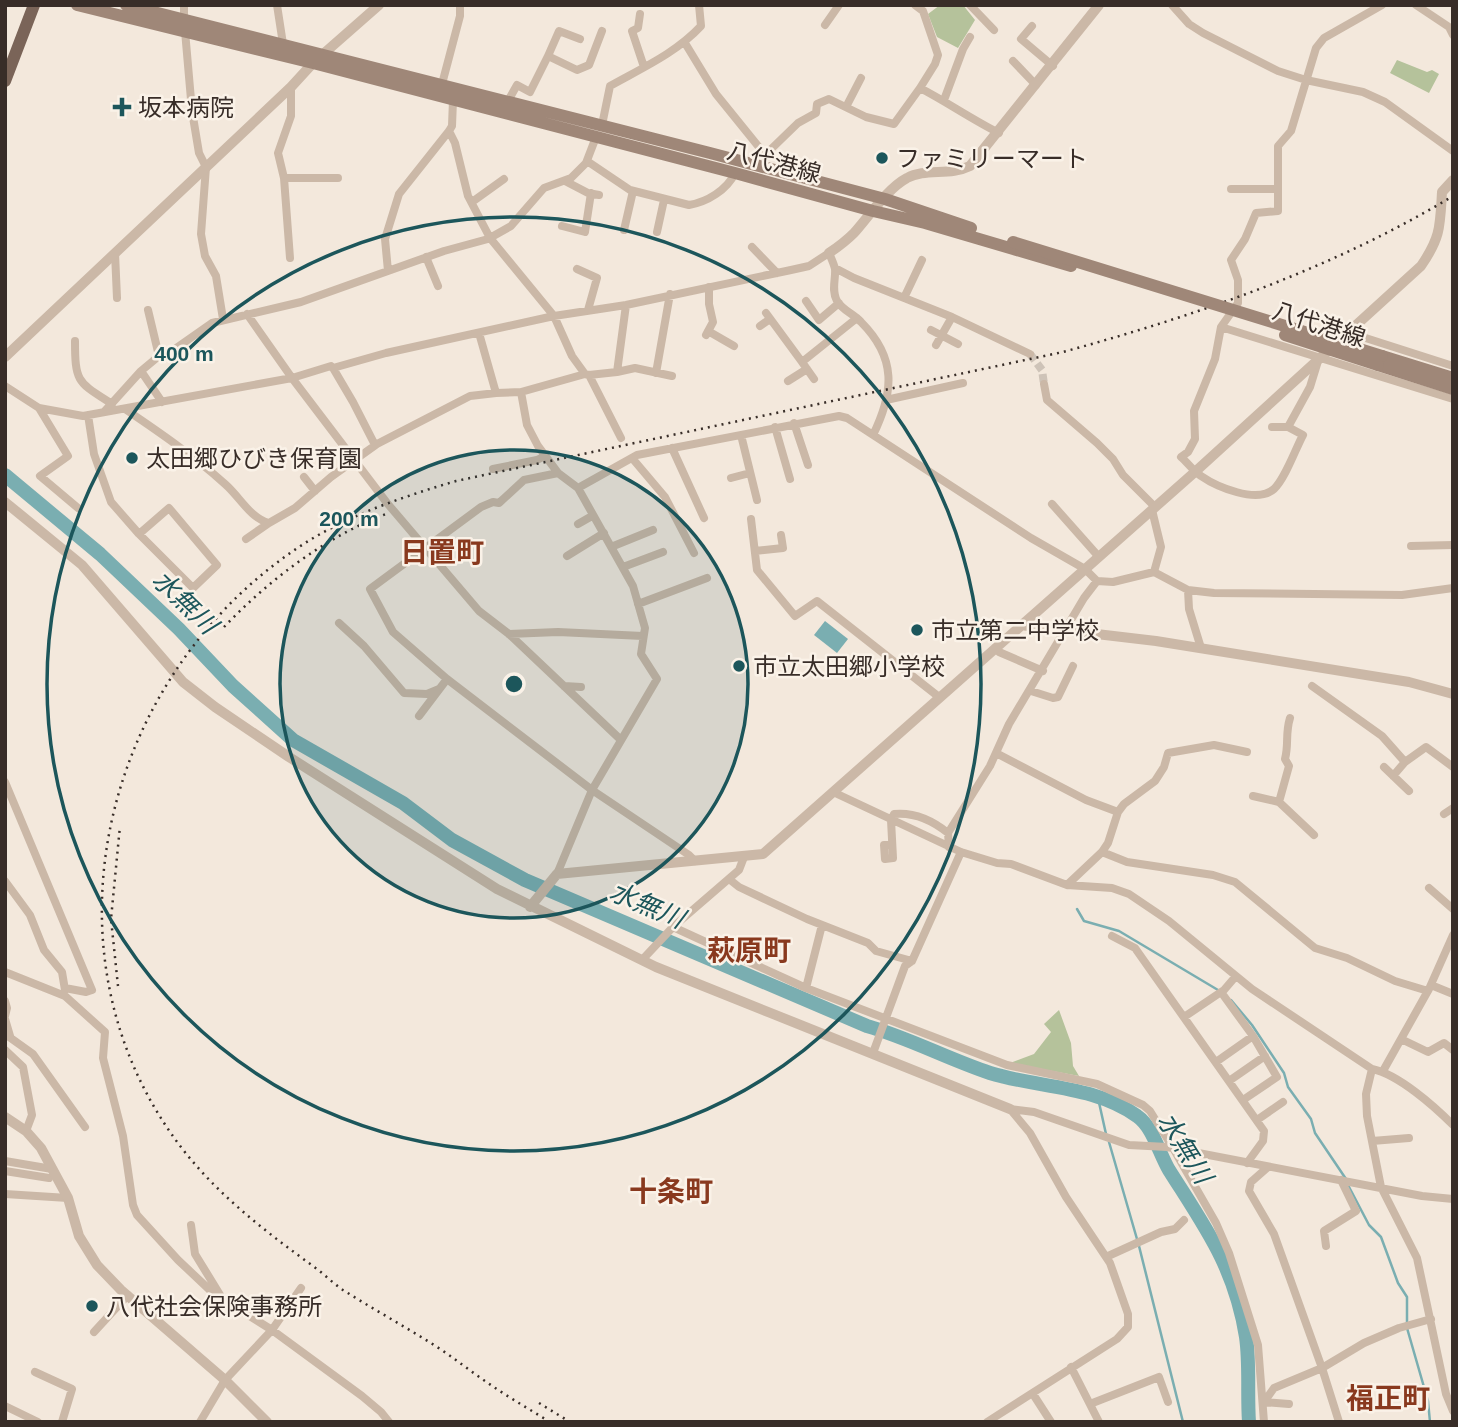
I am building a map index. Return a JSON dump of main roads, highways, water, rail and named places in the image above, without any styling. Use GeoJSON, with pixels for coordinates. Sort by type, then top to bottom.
{"type":"FeatureCollection","features":[{"type":"Feature","properties":{"kind":"main road"},"geometry":{"type":"LineString","coordinates":[[5,81],[34,5]]}},
{"type":"Feature","properties":{"kind":"main road","name":"八代港線"},"geometry":{"type":"LineString","coordinates":[[77,5],[283,44],[508,101],[735,173],[925,223],[1380,360],[1453,378]]}},
{"type":"Feature","properties":{"kind":"main road","name":"八代港線"},"geometry":{"type":"LineString","coordinates":[[126,5],[184,26],[453,100],[599,131],[766,161],[1380,360],[1453,388]]}},
{"type":"Feature","properties":{"kind":"water"},"geometry":{"type":"Polygon","coordinates":[[[825,621],[848,639],[837,653],[814,635],[825,621]]]}},
{"type":"Feature","properties":{"kind":"waterway","name":"水無川"},"geometry":{"type":"LineString","coordinates":[[5,475],[100,554],[179,629],[233,686],[293,740],[403,803],[452,840],[525,880],[867,1026],[990,1073],[1103,1098],[1137,1116],[1152,1133],[1169,1170],[1206,1229],[1234,1289],[1246,1337],[1249,1422]]}},
{"type":"Feature","properties":{"kind":"waterway"},"geometry":{"type":"LineString","coordinates":[[1077,909],[1084,921],[1119,931],[1218,990]]}},
{"type":"Feature","properties":{"kind":"waterway"},"geometry":{"type":"LineString","coordinates":[[1231,1000],[1252,1025],[1284,1073],[1288,1087],[1311,1119],[1315,1133],[1346,1179]]}},
{"type":"Feature","properties":{"kind":"waterway"},"geometry":{"type":"LineString","coordinates":[[1098,1098],[1106,1134]]}},
{"type":"Feature","properties":{"kind":"waterway"},"geometry":{"type":"LineString","coordinates":[[1109,1142],[1139,1246],[1183,1422]]}},
{"type":"Feature","properties":{"kind":"waterway"},"geometry":{"type":"LineString","coordinates":[[1348,1185],[1369,1225],[1381,1237],[1398,1283],[1407,1297],[1407,1328],[1428,1401],[1430,1422]]}},
{"type":"Feature","properties":{"kind":"tunnel"},"geometry":{"type":"LineString","coordinates":[[1030,354],[1042,370],[1044,384]]}},
{"type":"Feature","properties":{"kind":"railway"},"geometry":{"type":"LineString","coordinates":[[550,1422],[434,1345],[343,1290],[247,1215],[214,1185],[184,1151],[138,1076],[111,996],[102,913],[110,830],[134,749],[173,674],[227,607],[293,551],[351,518],[392,502],[456,481],[1063,352],[1114,338],[1214,306],[1312,268],[1360,246],[1453,196]]}},
{"type":"Feature","properties":{"kind":"railway"},"geometry":{"type":"LineString","coordinates":[[224,627],[279,577],[320,547],[386,514]]}},
{"type":"Feature","properties":{"kind":"railway"},"geometry":{"type":"LineString","coordinates":[[118,986],[111,919],[120,826]]}},
{"type":"Feature","properties":{"kind":"railway"},"geometry":{"type":"LineString","coordinates":[[539,1403],[570,1422]]}},
{"type":"Feature","properties":{"kind":"place","name":"坂本病院"},"geometry":{"type":"Point","coordinates":[122,107]}},
{"type":"Feature","properties":{"kind":"place","name":"ファミリーマート"},"geometry":{"type":"Point","coordinates":[882,158]}},
{"type":"Feature","properties":{"kind":"place","name":"太田郷ひびき保育園"},"geometry":{"type":"Point","coordinates":[132,458]}},
{"type":"Feature","properties":{"kind":"place","name":"市立第二中学校"},"geometry":{"type":"Point","coordinates":[917,630]}},
{"type":"Feature","properties":{"kind":"place","name":"市立太田郷小学校"},"geometry":{"type":"Point","coordinates":[739,666]}},
{"type":"Feature","properties":{"kind":"place","name":"八代社会保険事務所"},"geometry":{"type":"Point","coordinates":[92,1306]}},
{"type":"Feature","properties":{"kind":"district","name":"日置町"},"geometry":{"type":"Point","coordinates":[442,552]}},
{"type":"Feature","properties":{"kind":"district","name":"萩原町"},"geometry":{"type":"Point","coordinates":[749,950]}},
{"type":"Feature","properties":{"kind":"district","name":"十条町"},"geometry":{"type":"Point","coordinates":[671,1191]}},
{"type":"Feature","properties":{"kind":"district","name":"福正町"},"geometry":{"type":"Point","coordinates":[1388,1398]}}]}
